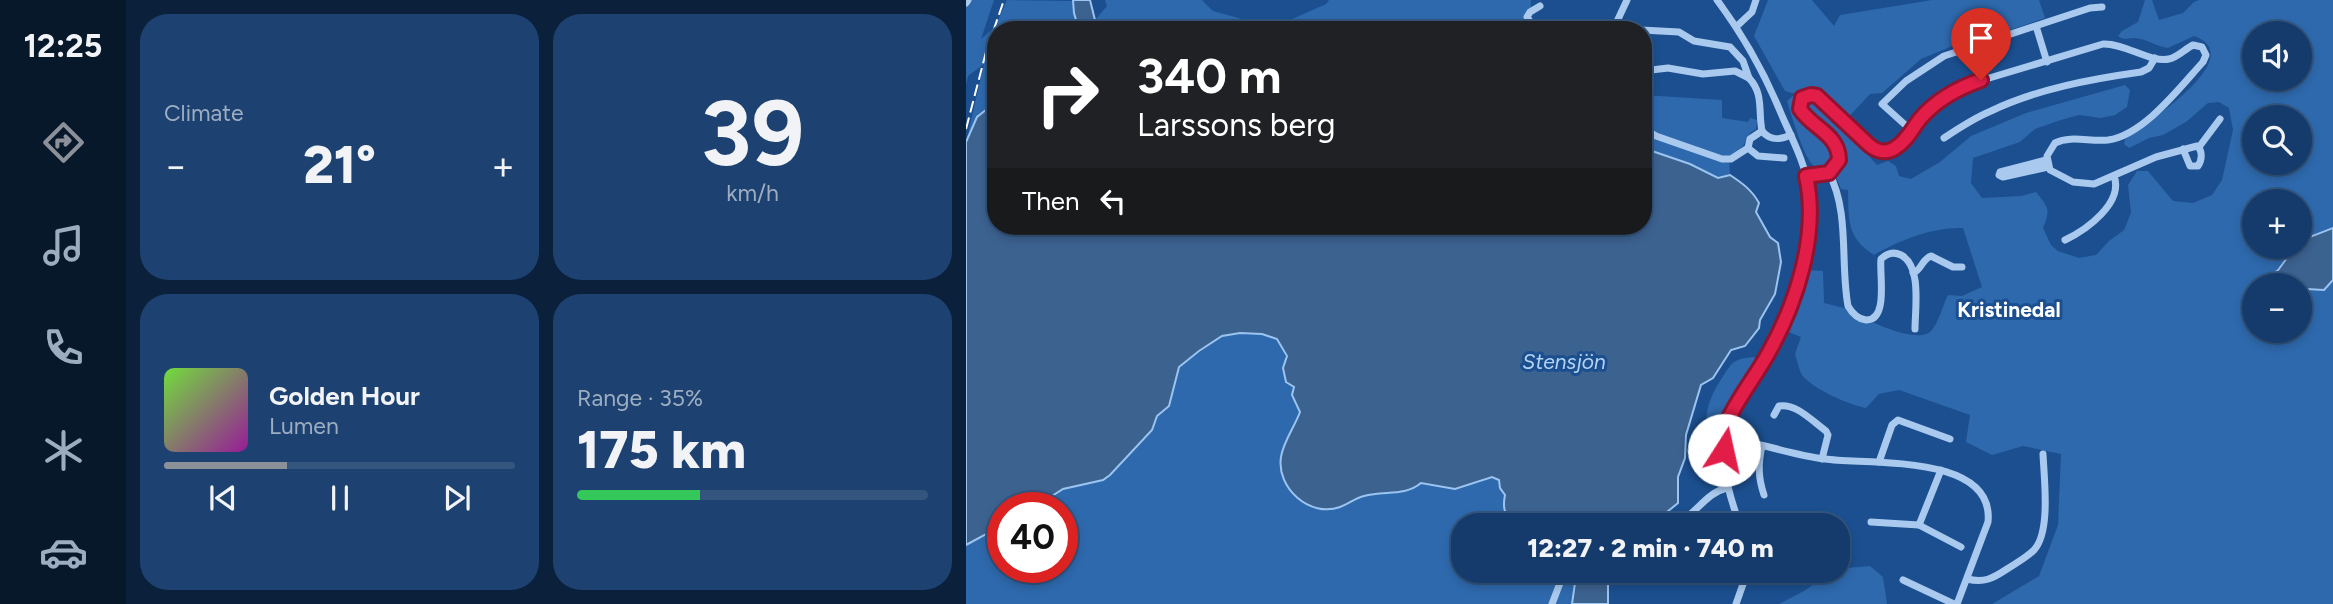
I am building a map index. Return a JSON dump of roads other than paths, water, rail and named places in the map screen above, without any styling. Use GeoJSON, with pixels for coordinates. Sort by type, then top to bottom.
{"type":"FeatureCollection","features":[{"type":"Feature","properties":{"kind":"street"},"geometry":{"type":"LineString","coordinates":[[1617,21],[1627,0]]}},
{"type":"Feature","properties":{"kind":"street"},"geometry":{"type":"LineString","coordinates":[[1717,0],[1737,26],[1760,65],[1791,135],[1810,192],[1810,225],[1803,265],[1781,328],[1767,356],[1736,403],[1728,423],[1724,467],[1727,488],[1736,513]]}},
{"type":"Feature","properties":{"kind":"street"},"geometry":{"type":"LineString","coordinates":[[1737,26],[1752,12],[1756,0]]}},
{"type":"Feature","properties":{"kind":"street"},"geometry":{"type":"LineString","coordinates":[[1530,21],[1527,17],[1530,12],[1540,6]]}},
{"type":"Feature","properties":{"kind":"street"},"geometry":{"type":"LineString","coordinates":[[1912,131],[1882,104],[1906,81],[1944,56],[1958,49],[2090,8],[2102,7]]}},
{"type":"Feature","properties":{"kind":"street"},"geometry":{"type":"LineString","coordinates":[[2036,26],[2047,62]]}},
{"type":"Feature","properties":{"kind":"street"},"geometry":{"type":"LineString","coordinates":[[1652,31],[1679,32],[1694,41],[1730,47],[1743,61],[1749,78]]}},
{"type":"Feature","properties":{"kind":"street"},"geometry":{"type":"LineString","coordinates":[[1806,176],[1829,173],[1839,160],[1839,151],[1828,134],[1805,117],[1800,109],[1800,102],[1805,96],[1817,96],[1869,145],[1880,151],[1894,149],[1934,106],[1966,85],[2089,47],[2110,44],[2155,58],[2171,59],[2193,45],[2206,51],[2203,62],[2170,98],[2140,124],[2111,139],[2060,141],[2050,148],[2047,163],[2052,173],[2085,184],[2099,183],[2156,157],[2199,147]]}},
{"type":"Feature","properties":{"kind":"street"},"geometry":{"type":"LineString","coordinates":[[1944,138],[1980,116],[2011,102],[2070,85],[2141,72],[2150,68],[2155,58]]}},
{"type":"Feature","properties":{"kind":"street"},"geometry":{"type":"LineString","coordinates":[[1652,70],[1668,68],[1703,74],[1735,71],[1754,83],[1760,99],[1762,131],[1776,139],[1791,135]]}},
{"type":"Feature","properties":{"kind":"street"},"geometry":{"type":"LineString","coordinates":[[2183,149],[2188,163],[2196,167],[2201,161],[2199,147],[2220,119]]}},
{"type":"Feature","properties":{"kind":"street"},"geometry":{"type":"LineString","coordinates":[[1652,134],[1722,159],[1731,159],[1748,148],[1750,139],[1762,131]]}},
{"type":"Feature","properties":{"kind":"street"},"geometry":{"type":"LineString","coordinates":[[1748,148],[1758,156],[1784,158]]}},
{"type":"Feature","properties":{"kind":"street"},"geometry":{"type":"LineString","coordinates":[[2047,163],[2003,177],[1999,175],[2000,172],[2047,163]]}},
{"type":"Feature","properties":{"kind":"street"},"geometry":{"type":"LineString","coordinates":[[1829,173],[1836,189],[1844,248],[1846,296],[1851,311],[1864,320],[1870,320],[1877,315],[1881,301],[1880,261],[1887,254],[1894,253],[1903,256],[1913,273],[1916,294],[1915,328]]}},
{"type":"Feature","properties":{"kind":"street"},"geometry":{"type":"LineString","coordinates":[[2065,240],[2085,229],[2102,213],[2115,191],[2114,176]]}},
{"type":"Feature","properties":{"kind":"street"},"geometry":{"type":"LineString","coordinates":[[1913,273],[1931,256],[1953,267],[1962,267]]}},
{"type":"Feature","properties":{"kind":"street"},"geometry":{"type":"LineString","coordinates":[[1774,415],[1779,406],[1792,407],[1826,430],[1822,459]]}},
{"type":"Feature","properties":{"kind":"street"},"geometry":{"type":"LineString","coordinates":[[1879,462],[1892,425],[1898,420],[1950,439]]}},
{"type":"Feature","properties":{"kind":"street"},"geometry":{"type":"LineString","coordinates":[[1725,438],[1822,459],[1855,463],[1914,464],[1941,470],[1974,488],[1986,499],[1988,522],[1956,604],[1903,580]]}},
{"type":"Feature","properties":{"kind":"street"},"geometry":{"type":"LineString","coordinates":[[1762,446],[1758,467],[1764,495]]}},
{"type":"Feature","properties":{"kind":"street"},"geometry":{"type":"LineString","coordinates":[[1967,579],[1980,582],[1990,580],[2025,557],[2040,542],[2044,512],[2043,454]]}},
{"type":"Feature","properties":{"kind":"street"},"geometry":{"type":"LineString","coordinates":[[1919,525],[1941,470]]}},
{"type":"Feature","properties":{"kind":"street"},"geometry":{"type":"LineString","coordinates":[[1693,513],[1712,494],[1727,488]]}},
{"type":"Feature","properties":{"kind":"street"},"geometry":{"type":"LineString","coordinates":[[1871,522],[1919,525],[1961,547]]}},
{"type":"Feature","properties":{"kind":"street"},"geometry":{"type":"LineString","coordinates":[[1552,604],[1560,583]]}},
{"type":"Feature","properties":{"kind":"street"},"geometry":{"type":"LineString","coordinates":[[1736,604],[1743,583]]}},
{"type":"Feature","properties":{"kind":"water"},"geometry":{"type":"Polygon","coordinates":[[[1073,0],[1090,0],[1096,21],[1076,21],[1073,0]]]}},
{"type":"Feature","properties":{"kind":"water","name":"Stensjön"},"geometry":{"type":"Polygon","coordinates":[[[987,109],[987,235],[1652,235],[1652,151],[1690,164],[1718,178],[1730,175],[1743,184],[1759,203],[1756,212],[1770,237],[1778,243],[1781,262],[1775,294],[1760,320],[1759,328],[1745,346],[1731,350],[1713,378],[1701,385],[1686,435],[1685,458],[1678,477],[1678,503],[1666,513],[1506,513],[1505,495],[1499,480],[1492,477],[1455,489],[1421,483],[1401,492],[1371,494],[1329,509],[1307,504],[1297,498],[1290,489],[1281,468],[1284,446],[1300,412],[1292,395],[1294,387],[1286,382],[1283,368],[1287,356],[1277,339],[1262,334],[1240,333],[1222,336],[1179,367],[1169,406],[1157,416],[1152,430],[1110,475],[1103,480],[1058,492],[987,492],[987,534],[966,545],[966,142],[977,117],[987,109]]]}},
{"type":"Feature","properties":{"kind":"water"},"geometry":{"type":"Polygon","coordinates":[[[2333,228],[2333,280],[2324,290],[2312,289],[2312,273],[2274,273],[2286,259],[2312,259],[2312,236],[2333,228]]]}},
{"type":"Feature","properties":{"kind":"water"},"geometry":{"type":"Polygon","coordinates":[[[1575,583],[1608,583],[1608,604],[1572,604],[1575,583]]]}},
{"type":"Feature","properties":{"kind":"railway"},"geometry":{"type":"LineString","coordinates":[[997,21],[1004,0]]}},
{"type":"Feature","properties":{"kind":"railway"},"geometry":{"type":"LineString","coordinates":[[966,129],[987,49]]}},
{"type":"Feature","properties":{"kind":"district","name":"Kristinedal"},"geometry":{"type":"Point","coordinates":[2009,310]}}]}
